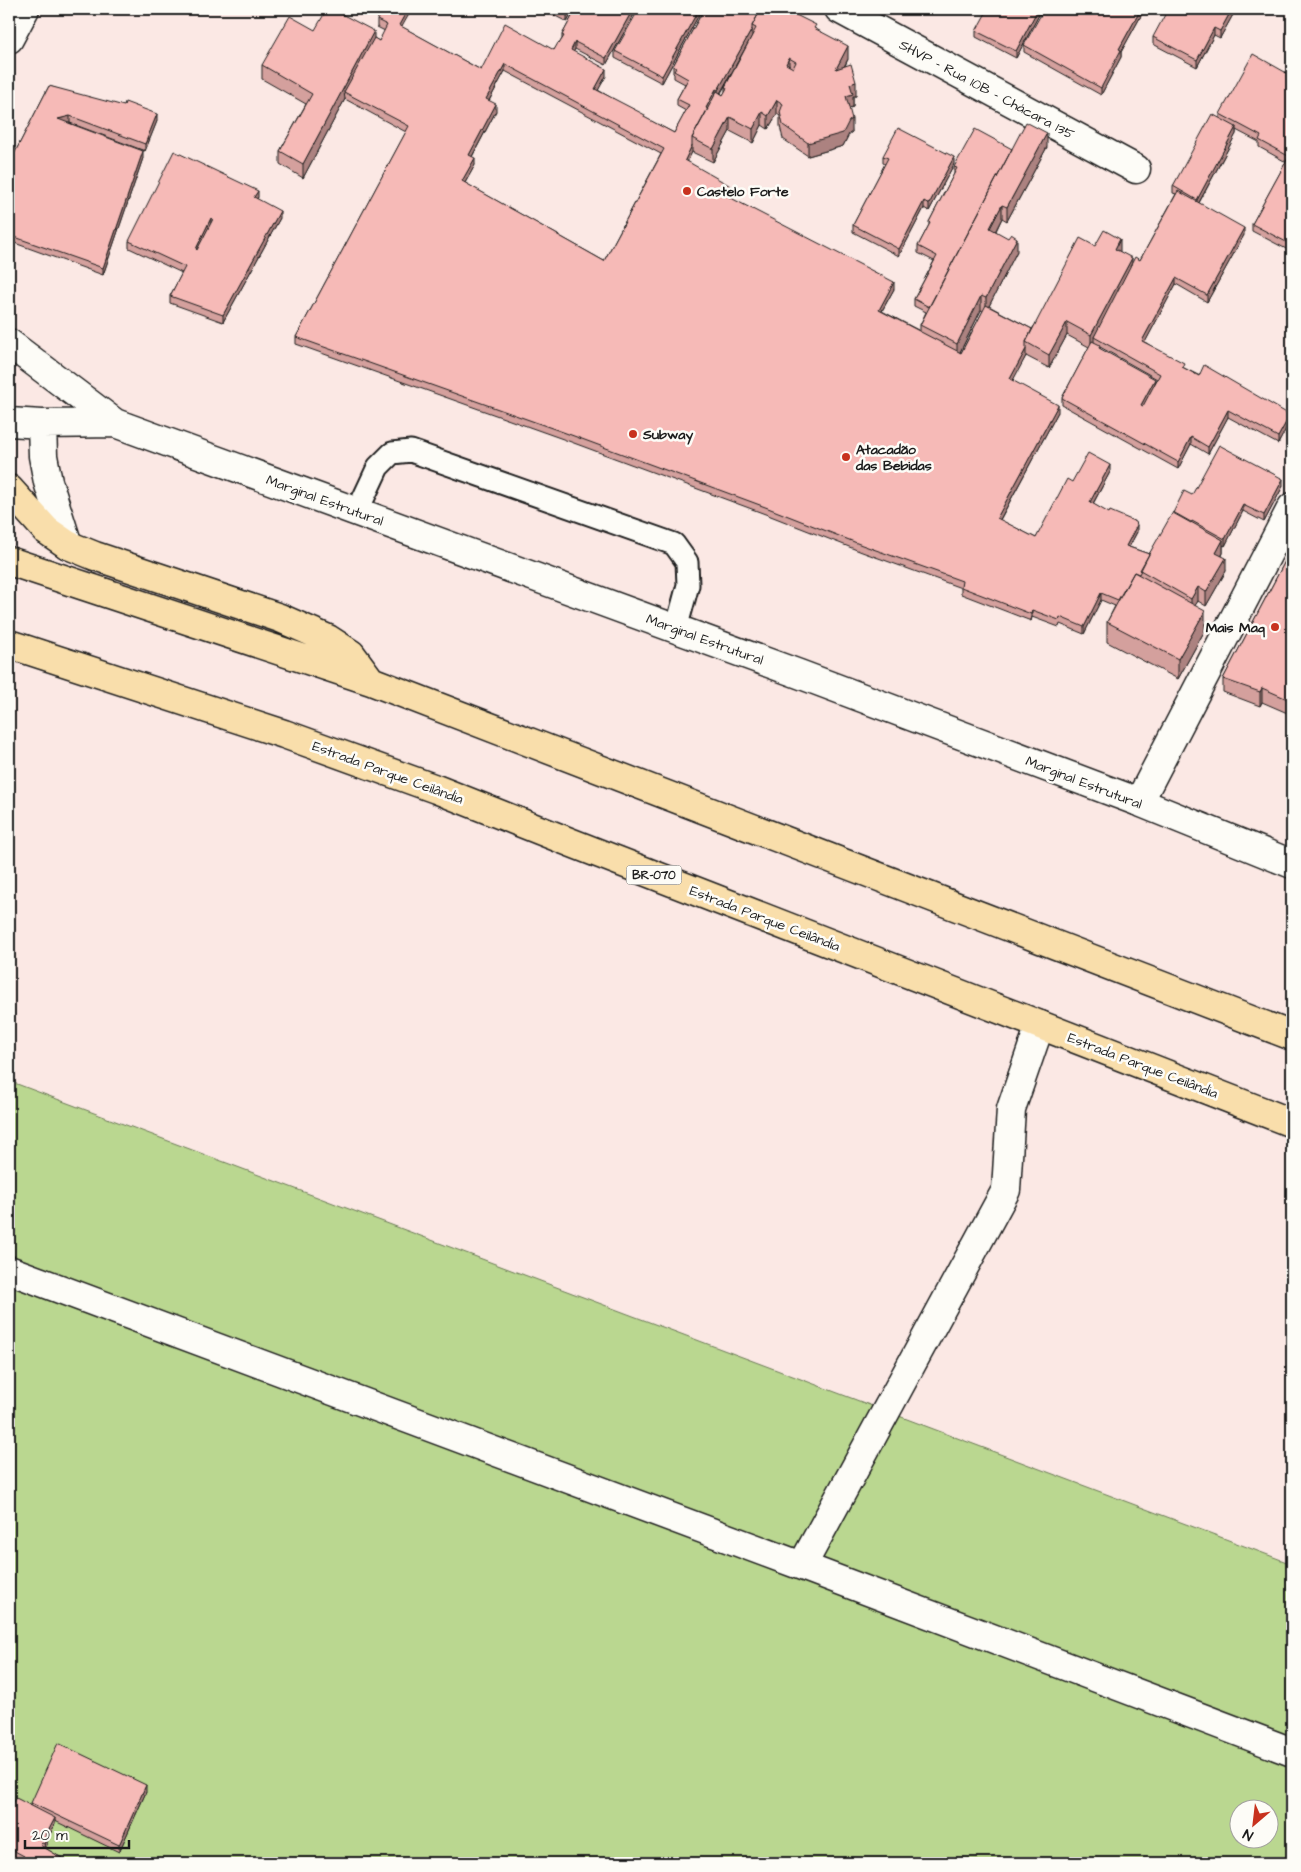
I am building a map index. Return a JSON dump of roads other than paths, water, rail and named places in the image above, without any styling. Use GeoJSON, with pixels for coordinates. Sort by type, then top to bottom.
{"type":"FeatureCollection","features":[{"type":"Feature","properties":{"kind":"highway"},"geometry":{"type":"LineString","coordinates":[[9,489],[46,530],[68,545],[95,556],[280,618],[306,629],[328,639],[351,654],[371,681]]}},
{"type":"Feature","properties":{"kind":"highway"},"geometry":{"type":"LineString","coordinates":[[9,561],[371,681],[1292,1036]]}},
{"type":"Feature","properties":{"kind":"highway","name":"Estrada Parque Ceilândia"},"geometry":{"type":"LineString","coordinates":[[9,644],[284,734],[436,788],[1292,1124]]}},
{"type":"Feature","properties":{"kind":"street"},"geometry":{"type":"LineString","coordinates":[[9,40],[25,9]]}},
{"type":"Feature","properties":{"kind":"street","name":"SHVP - Rua 10B - Chácara 135"},"geometry":{"type":"LineString","coordinates":[[838,9],[1136,169]]}},
{"type":"Feature","properties":{"kind":"street","name":"Marginal Estrutural"},"geometry":{"type":"LineString","coordinates":[[9,343],[115,423],[676,629],[1139,802],[1292,864]]}},
{"type":"Feature","properties":{"kind":"street","name":"Marginal Estrutural"},"geometry":{"type":"LineString","coordinates":[[9,422],[42,424],[115,423]]}},
{"type":"Feature","properties":{"kind":"street"},"geometry":{"type":"LineString","coordinates":[[42,424],[43,456],[48,482],[68,545]]}},
{"type":"Feature","properties":{"kind":"street"},"geometry":{"type":"LineString","coordinates":[[1139,802],[1292,507]]}},
{"type":"Feature","properties":{"kind":"street"},"geometry":{"type":"LineString","coordinates":[[802,1566],[1006,1190],[1011,1109],[1040,1025]]}},
{"type":"Feature","properties":{"kind":"street"},"geometry":{"type":"LineString","coordinates":[[9,1270],[802,1566],[1292,1752]]}},
{"type":"Feature","properties":{"kind":"lane"},"geometry":{"type":"LineString","coordinates":[[357,512],[378,467],[392,453],[411,451],[674,544],[687,562],[688,585],[676,629]]}},
{"type":"Feature","properties":{"kind":"place","name":"Castelo Forte"},"geometry":{"type":"Point","coordinates":[687,191]}},
{"type":"Feature","properties":{"kind":"place","name":"Subway"},"geometry":{"type":"Point","coordinates":[633,434]}},
{"type":"Feature","properties":{"kind":"place","name":"Atacadão das Bebidas"},"geometry":{"type":"Point","coordinates":[846,457]}},
{"type":"Feature","properties":{"kind":"place","name":"Mais Maq"},"geometry":{"type":"Point","coordinates":[1275,627]}}]}
